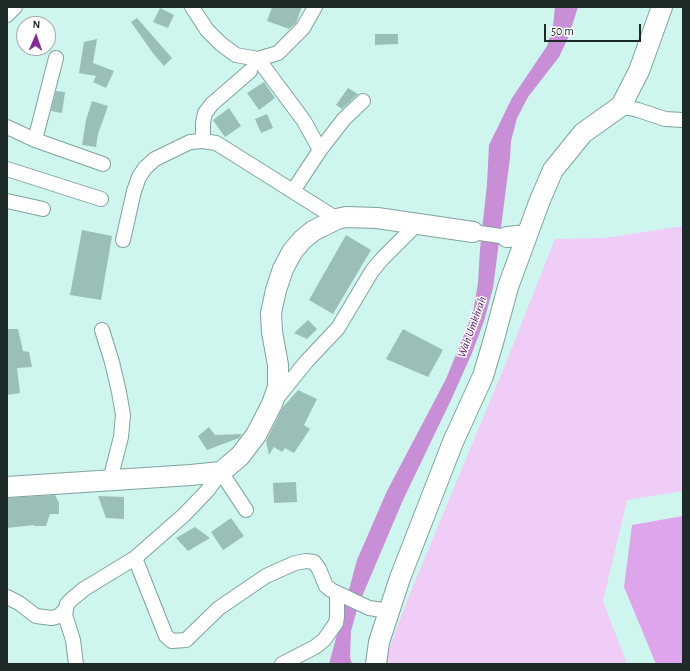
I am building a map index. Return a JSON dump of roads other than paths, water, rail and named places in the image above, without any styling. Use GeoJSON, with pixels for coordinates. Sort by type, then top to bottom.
{"type":"FeatureCollection","features":[{"type":"Feature","properties":{"kind":"street"},"geometry":{"type":"LineString","coordinates":[[7,15],[15,7]]}},
{"type":"Feature","properties":{"kind":"street"},"geometry":{"type":"LineString","coordinates":[[192,7],[207,30],[221,44],[236,55],[254,65],[304,121],[320,150]]}},
{"type":"Feature","properties":{"kind":"street"},"geometry":{"type":"LineString","coordinates":[[203,141],[203,123],[205,113],[212,104],[254,65],[278,53],[303,28],[315,7]]}},
{"type":"Feature","properties":{"kind":"street"},"geometry":{"type":"LineString","coordinates":[[376,664],[379,642],[400,578],[453,442],[483,376],[508,287],[540,200],[553,170],[583,133],[621,106],[639,71],[659,16],[649,7]]}},
{"type":"Feature","properties":{"kind":"street"},"geometry":{"type":"LineString","coordinates":[[35,140],[56,58]]}},
{"type":"Feature","properties":{"kind":"street"},"geometry":{"type":"LineString","coordinates":[[293,191],[320,150],[344,118],[363,102]]}},
{"type":"Feature","properties":{"kind":"street"},"geometry":{"type":"LineString","coordinates":[[621,106],[665,118],[683,120]]}},
{"type":"Feature","properties":{"kind":"street"},"geometry":{"type":"LineString","coordinates":[[7,127],[35,140],[103,164]]}},
{"type":"Feature","properties":{"kind":"street"},"geometry":{"type":"LineString","coordinates":[[123,240],[134,191],[139,177],[145,168],[155,159],[190,142],[203,141],[216,143],[337,219]]}},
{"type":"Feature","properties":{"kind":"street"},"geometry":{"type":"LineString","coordinates":[[7,169],[101,200]]}},
{"type":"Feature","properties":{"kind":"street"},"geometry":{"type":"LineString","coordinates":[[7,201],[43,209]]}},
{"type":"Feature","properties":{"kind":"street"},"geometry":{"type":"LineString","coordinates":[[7,597],[36,616],[52,618],[59,616],[65,610],[67,604],[84,589],[135,558],[184,515],[207,491],[221,472],[240,456],[256,435],[272,404],[278,388],[278,365],[270,312],[276,290],[283,269],[292,252],[302,240],[313,231],[337,219],[346,217],[360,217],[507,237],[527,235]]}},
{"type":"Feature","properties":{"kind":"street"},"geometry":{"type":"LineString","coordinates":[[272,404],[306,362],[338,328],[372,271],[382,259],[418,224]]}},
{"type":"Feature","properties":{"kind":"street"},"geometry":{"type":"LineString","coordinates":[[102,330],[114,370],[123,415],[121,437],[110,480]]}},
{"type":"Feature","properties":{"kind":"street"},"geometry":{"type":"LineString","coordinates":[[7,487],[221,472]]}},
{"type":"Feature","properties":{"kind":"street"},"geometry":{"type":"LineString","coordinates":[[221,472],[246,510]]}},
{"type":"Feature","properties":{"kind":"street"},"geometry":{"type":"LineString","coordinates":[[135,558],[166,636],[172,641],[186,640],[219,608],[266,576],[295,563],[306,561],[314,562],[319,569],[326,586],[369,608],[389,611]]}},
{"type":"Feature","properties":{"kind":"street"},"geometry":{"type":"LineString","coordinates":[[282,664],[316,647],[324,640],[336,623],[340,594]]}},
{"type":"Feature","properties":{"kind":"street"},"geometry":{"type":"LineString","coordinates":[[65,610],[73,640],[76,664]]}},
{"type":"Feature","properties":{"kind":"water","name":"Wah Umkhrah"},"geometry":{"type":"Polygon","coordinates":[[[555,7],[578,7],[568,38],[559,57],[528,97],[517,118],[511,141],[493,288],[484,321],[472,353],[403,500],[358,606],[351,631],[350,657],[352,664],[329,664],[357,560],[387,491],[446,379],[473,313],[478,283],[489,145],[512,98],[547,46],[553,26],[555,7]]]}}]}
